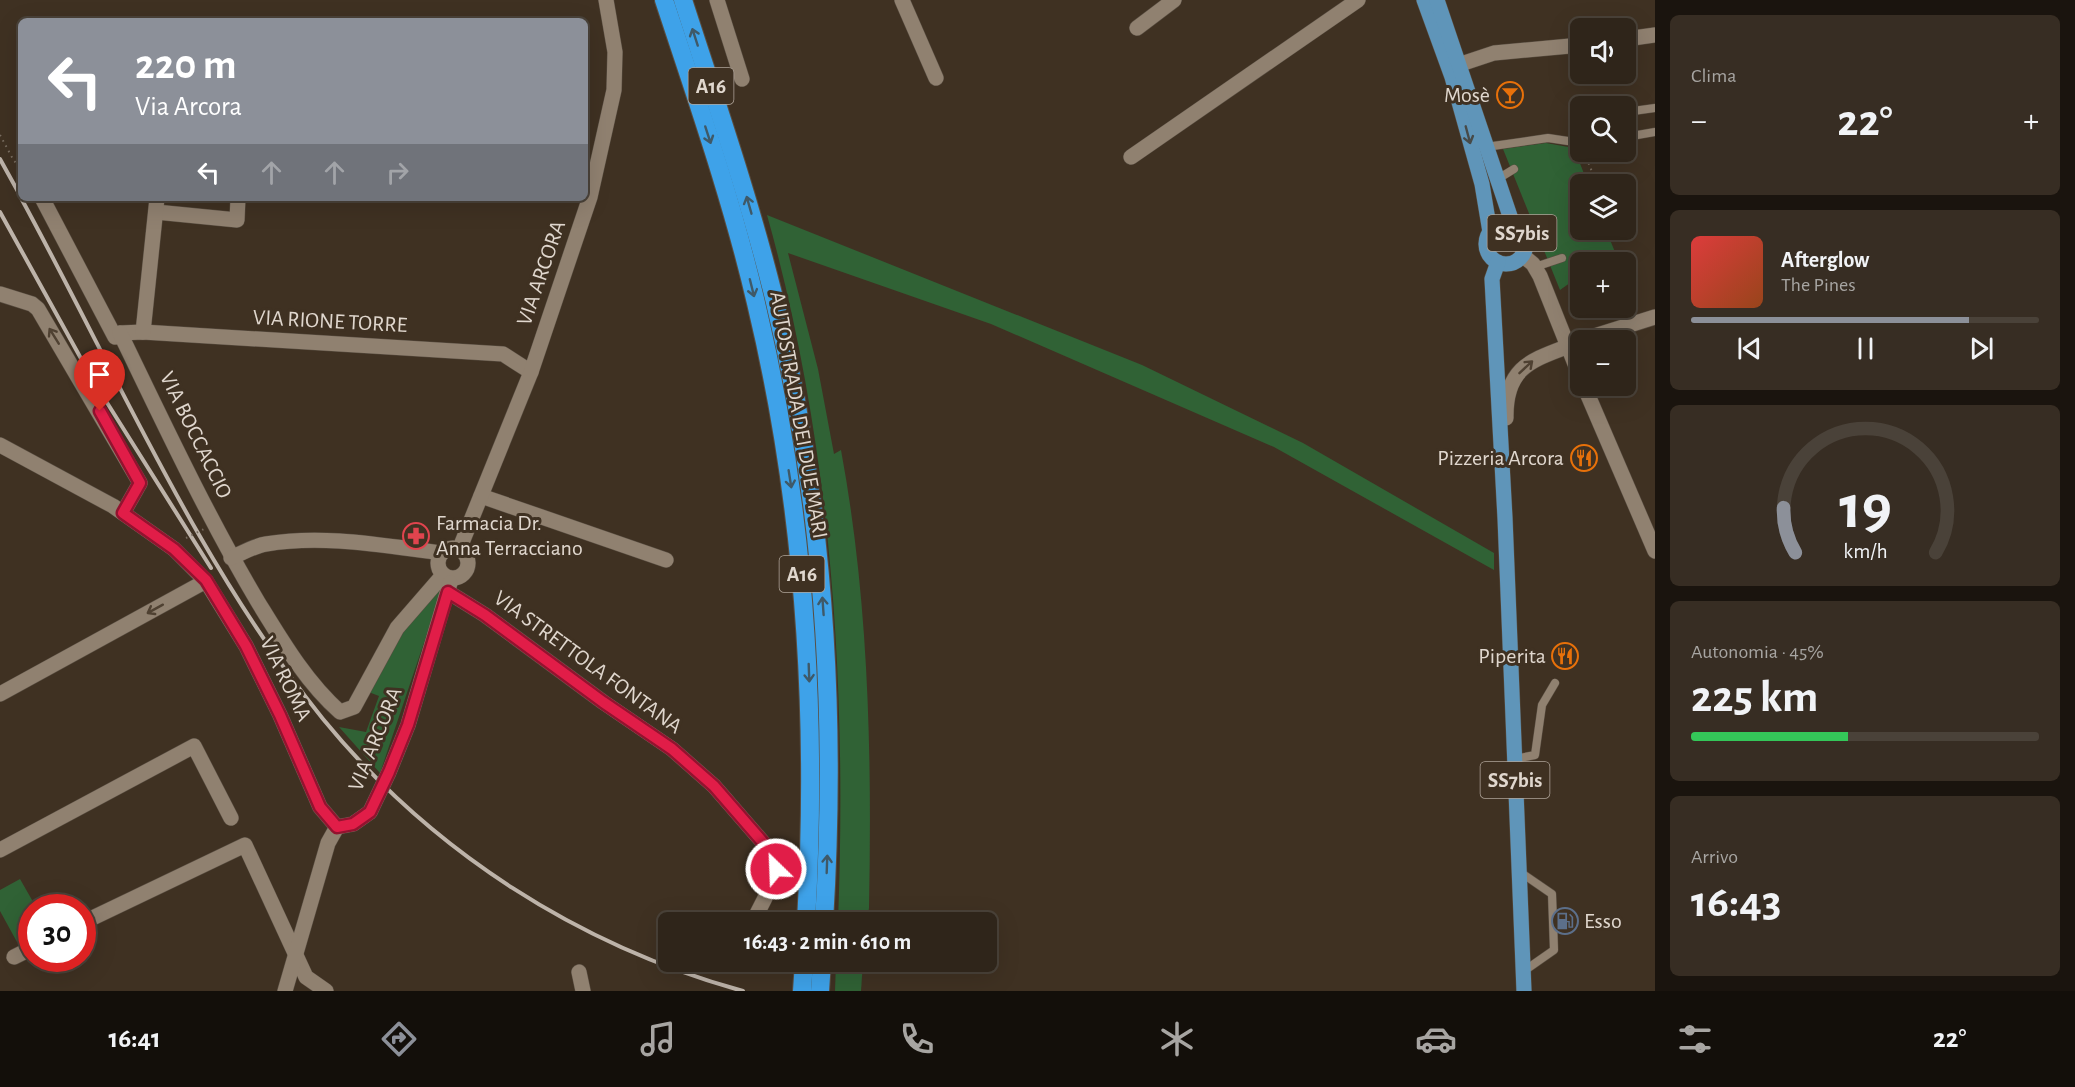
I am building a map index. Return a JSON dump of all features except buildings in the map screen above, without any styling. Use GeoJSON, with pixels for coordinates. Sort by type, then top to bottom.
{"type":"FeatureCollection","features":[{"type":"Feature","properties":{"kind":"highway","name":"AUTOSTRADA DEI DUE MARI"},"geometry":{"type":"LineString","coordinates":[[663,0],[738,231],[774,384],[796,515],[804,587],[811,744],[806,912]]}},
{"type":"Feature","properties":{"kind":"highway","name":"AUTOSTRADA DEI DUE MARI"},"geometry":{"type":"LineString","coordinates":[[683,0],[758,238],[777,310],[803,442],[821,587],[829,732],[824,912]]}},
{"type":"Feature","properties":{"kind":"highway"},"geometry":{"type":"LineString","coordinates":[[805,972],[808,991]]}},
{"type":"Feature","properties":{"kind":"highway"},"geometry":{"type":"LineString","coordinates":[[808,991],[817,972]]}},
{"type":"Feature","properties":{"kind":"main road","name":"SS7bis"},"geometry":{"type":"LineString","coordinates":[[1424,0],[1452,77],[1482,184],[1490,232],[1486,249],[1498,262],[1509,264],[1522,255],[1525,238],[1513,225],[1496,180],[1437,0]]}},
{"type":"Feature","properties":{"kind":"main road","name":"SS7bis"},"geometry":{"type":"LineString","coordinates":[[1490,232],[1500,225],[1513,225]]}},
{"type":"Feature","properties":{"kind":"main road","name":"SS7bis"},"geometry":{"type":"LineString","coordinates":[[1498,262],[1492,279],[1505,518],[1524,991]]}},
{"type":"Feature","properties":{"kind":"street","name":"VIA ARCORA"},"geometry":{"type":"LineString","coordinates":[[337,827],[353,824],[370,812],[408,725],[448,582],[461,575],[467,567],[466,558],[459,550],[531,372],[590,197],[614,90],[615,52],[606,0]]}},
{"type":"Feature","properties":{"kind":"street"},"geometry":{"type":"LineString","coordinates":[[717,0],[742,79]]}},
{"type":"Feature","properties":{"kind":"street"},"geometry":{"type":"LineString","coordinates":[[902,0],[936,78]]}},
{"type":"Feature","properties":{"kind":"street"},"geometry":{"type":"LineString","coordinates":[[1137,28],[1174,0]]}},
{"type":"Feature","properties":{"kind":"street"},"geometry":{"type":"LineString","coordinates":[[1131,157],[1358,0]]}},
{"type":"Feature","properties":{"kind":"street"},"geometry":{"type":"LineString","coordinates":[[1636,38],[1655,35]]}},
{"type":"Feature","properties":{"kind":"street"},"geometry":{"type":"LineString","coordinates":[[1458,65],[1494,53],[1570,46]]}},
{"type":"Feature","properties":{"kind":"street","name":"VIA BOCCACCIO"},"geometry":{"type":"LineString","coordinates":[[44,201],[115,337],[120,333],[231,558],[281,640],[321,695],[340,712],[354,707],[397,628],[448,582]]}},
{"type":"Feature","properties":{"kind":"street"},"geometry":{"type":"LineString","coordinates":[[143,332],[157,205],[237,220],[238,201]]}},
{"type":"Feature","properties":{"kind":"street"},"geometry":{"type":"LineString","coordinates":[[1522,255],[1535,267],[1570,330]]}},
{"type":"Feature","properties":{"kind":"street"},"geometry":{"type":"LineString","coordinates":[[0,294],[32,304],[38,309],[135,473],[140,483],[123,513]]}},
{"type":"Feature","properties":{"kind":"street"},"geometry":{"type":"LineString","coordinates":[[1616,330],[1655,317]]}},
{"type":"Feature","properties":{"kind":"street","name":"VIA RIONE TORRE"},"geometry":{"type":"LineString","coordinates":[[120,333],[143,332],[503,354],[531,372]]}},
{"type":"Feature","properties":{"kind":"street"},"geometry":{"type":"LineString","coordinates":[[1500,438],[1506,422],[1507,395],[1516,377],[1529,363],[1545,353],[1570,345]]}},
{"type":"Feature","properties":{"kind":"street"},"geometry":{"type":"LineString","coordinates":[[1588,396],[1655,551]]}},
{"type":"Feature","properties":{"kind":"street","name":"VIA ROMA"},"geometry":{"type":"LineString","coordinates":[[0,446],[123,513],[174,549],[206,580],[246,646],[280,715],[320,807],[337,827]]}},
{"type":"Feature","properties":{"kind":"street"},"geometry":{"type":"LineString","coordinates":[[481,496],[666,560]]}},
{"type":"Feature","properties":{"kind":"street"},"geometry":{"type":"LineString","coordinates":[[231,558],[264,544],[297,541],[351,542],[442,553],[450,549],[459,550]]}},
{"type":"Feature","properties":{"kind":"street","name":"VIA ARCORA"},"geometry":{"type":"LineString","coordinates":[[442,553],[438,567],[448,582]]}},
{"type":"Feature","properties":{"kind":"street"},"geometry":{"type":"LineString","coordinates":[[0,694],[206,580]]}},
{"type":"Feature","properties":{"kind":"street","name":"VIA STRETTOLA FONTANA"},"geometry":{"type":"LineString","coordinates":[[448,582],[485,615],[603,702],[672,749],[714,786],[776,860],[772,878],[757,912]]}},
{"type":"Feature","properties":{"kind":"street"},"geometry":{"type":"LineString","coordinates":[[0,850],[194,746],[231,818]]}},
{"type":"Feature","properties":{"kind":"street"},"geometry":{"type":"LineString","coordinates":[[285,991],[328,843],[337,827]]}},
{"type":"Feature","properties":{"kind":"street"},"geometry":{"type":"LineString","coordinates":[[96,916],[245,845],[294,956],[306,977],[326,991]]}},
{"type":"Feature","properties":{"kind":"street"},"geometry":{"type":"LineString","coordinates":[[14,957],[18,955]]}},
{"type":"Feature","properties":{"kind":"street"},"geometry":{"type":"LineString","coordinates":[[579,972],[583,991]]}},
{"type":"Feature","properties":{"kind":"lane"},"geometry":{"type":"LineString","coordinates":[[1636,111],[1655,108]]}},
{"type":"Feature","properties":{"kind":"lane"},"geometry":{"type":"LineString","coordinates":[[1636,135],[1655,132]]}},
{"type":"Feature","properties":{"kind":"lane"},"geometry":{"type":"LineString","coordinates":[[1486,147],[1548,138],[1570,141]]}},
{"type":"Feature","properties":{"kind":"lane"},"geometry":{"type":"LineString","coordinates":[[1496,180],[1514,169]]}},
{"type":"Feature","properties":{"kind":"lane"},"geometry":{"type":"LineString","coordinates":[[1535,267],[1562,258]]}},
{"type":"Feature","properties":{"kind":"lane"},"geometry":{"type":"LineString","coordinates":[[1514,759],[1535,755],[1542,705],[1555,683]]}},
{"type":"Feature","properties":{"kind":"lane"},"geometry":{"type":"LineString","coordinates":[[1519,871],[1552,894],[1554,950],[1523,972]]}},
{"type":"Feature","properties":{"kind":"path"},"geometry":{"type":"LineString","coordinates":[[0,135],[18,164]]}},
{"type":"Feature","properties":{"kind":"path"},"geometry":{"type":"LineString","coordinates":[[186,539],[206,528]]}},
{"type":"Feature","properties":{"kind":"green space"},"geometry":{"type":"Polygon","coordinates":[[[1546,143],[1570,147],[1570,162],[1579,162],[1584,174],[1570,174],[1570,240],[1610,240],[1615,252],[1570,252],[1570,283],[1560,290],[1503,149],[1546,143]]]}},
{"type":"Feature","properties":{"kind":"green space"},"geometry":{"type":"Polygon","coordinates":[[[767,215],[1142,365],[1303,443],[1494,553],[1494,570],[1274,447],[991,324],[788,253],[818,369],[834,454],[841,450],[858,564],[863,621],[869,736],[869,908],[868,912],[838,912],[840,744],[837,655],[830,566],[807,389],[789,302],[767,215]]]}},
{"type":"Feature","properties":{"kind":"green space"},"geometry":{"type":"Polygon","coordinates":[[[438,591],[441,592],[380,773],[339,727],[366,732],[379,696],[366,691],[400,634],[438,591]]]}},
{"type":"Feature","properties":{"kind":"green space"},"geometry":{"type":"Polygon","coordinates":[[[20,879],[29,894],[18,894],[17,942],[0,911],[0,890],[20,879]]]}},
{"type":"Feature","properties":{"kind":"green space"},"geometry":{"type":"Polygon","coordinates":[[[836,972],[862,972],[861,991],[835,991],[836,972]]]}},
{"type":"Feature","properties":{"kind":"railway"},"geometry":{"type":"LineString","coordinates":[[0,159],[18,192]]}},
{"type":"Feature","properties":{"kind":"railway"},"geometry":{"type":"LineString","coordinates":[[23,201],[161,466],[236,597],[278,660],[323,719],[365,767],[411,811],[460,851],[512,888],[567,920],[623,948],[682,972],[743,991]]}},
{"type":"Feature","properties":{"kind":"railway"},"geometry":{"type":"LineString","coordinates":[[0,212],[94,382],[211,568]]}},
{"type":"Feature","properties":{"kind":"place","name":"Mosè"},"geometry":{"type":"Point","coordinates":[1510,95]}},
{"type":"Feature","properties":{"kind":"place","name":"Pizzeria Arcora"},"geometry":{"type":"Point","coordinates":[1584,458]}},
{"type":"Feature","properties":{"kind":"place","name":"Farmacia Dr. Anna Terracciano"},"geometry":{"type":"Point","coordinates":[416,536]}},
{"type":"Feature","properties":{"kind":"place","name":"Piperita"},"geometry":{"type":"Point","coordinates":[1565,656]}},
{"type":"Feature","properties":{"kind":"place","name":"Esso"},"geometry":{"type":"Point","coordinates":[1565,921]}},
{"type":"Feature","properties":{"kind":"route"},"geometry":{"type":"LineString","coordinates":[[100,411],[140,483],[123,513],[174,549],[206,580],[246,646],[280,715],[320,807],[337,827],[353,824],[370,812],[389,772],[408,725],[448,592],[485,615],[603,702],[672,749],[714,786],[773,854],[776,869]]}}]}
